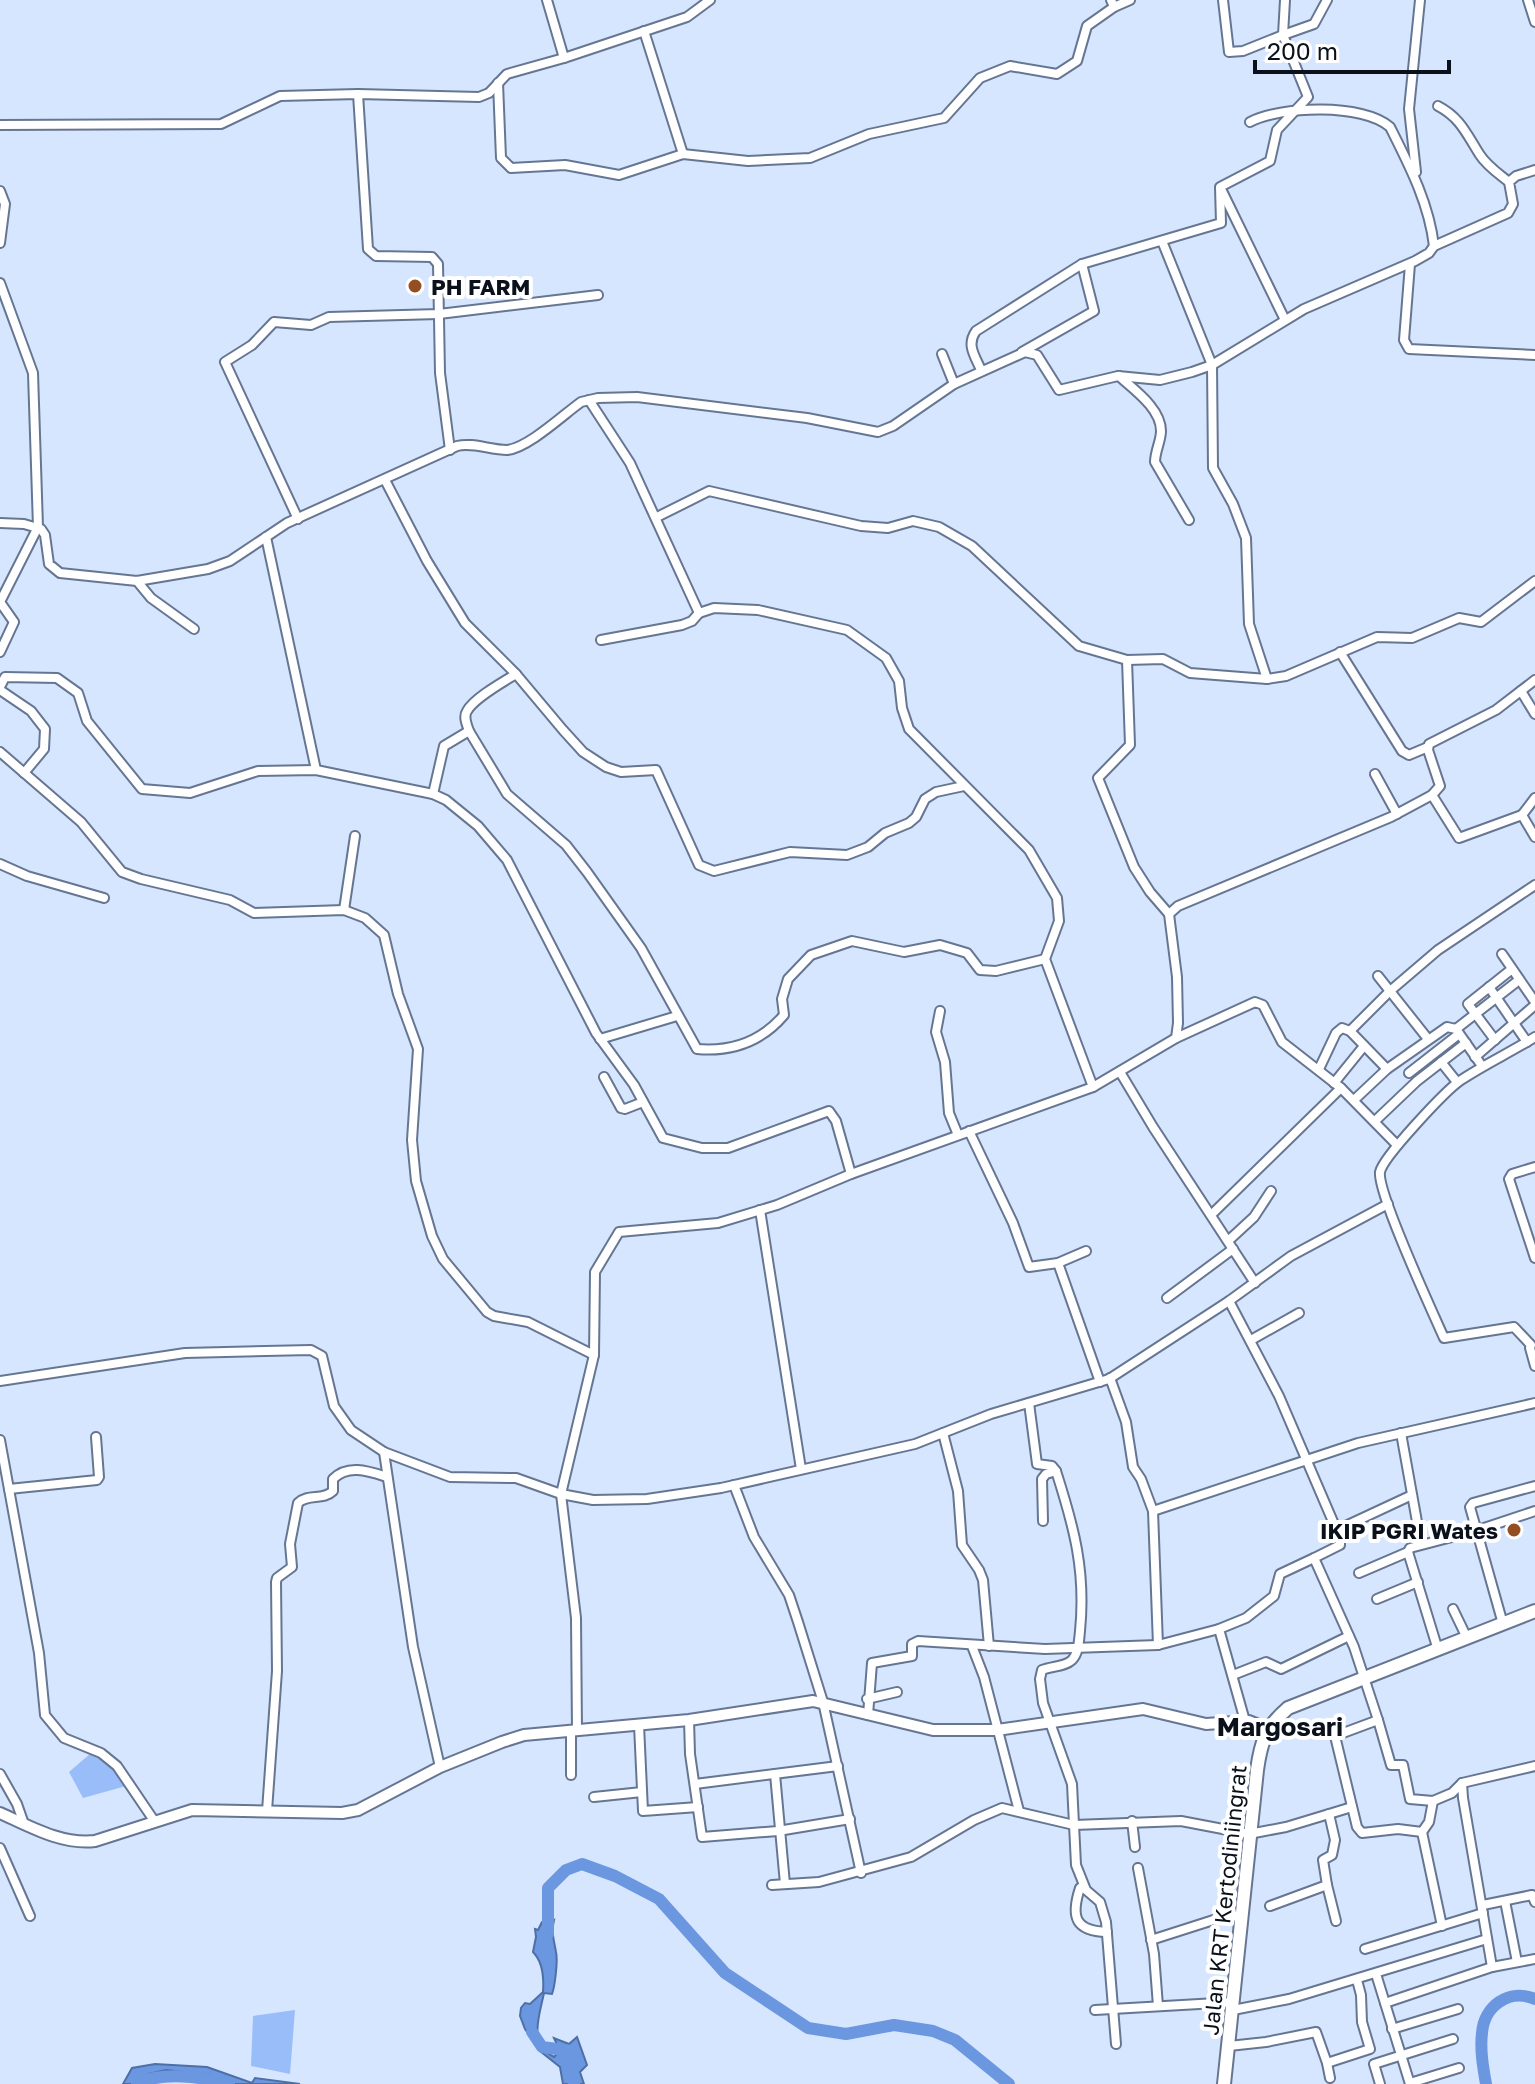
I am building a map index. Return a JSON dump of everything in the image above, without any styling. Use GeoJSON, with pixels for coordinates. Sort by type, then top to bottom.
{"type":"FeatureCollection","features":[{"type":"Feature","properties":{"kind":"main road"},"geometry":{"type":"LineString","coordinates":[[1268,1729],[1288,1708],[1535,1611]]}},
{"type":"Feature","properties":{"kind":"main road","name":"Jalan KRT Kertodiniingrat"},"geometry":{"type":"LineString","coordinates":[[1224,2084],[1249,1834],[1260,1750],[1268,1729]]}},
{"type":"Feature","properties":{"kind":"street"},"geometry":{"type":"LineString","coordinates":[[547,0],[564,58]]}},
{"type":"Feature","properties":{"kind":"street"},"geometry":{"type":"LineString","coordinates":[[0,125],[221,124],[280,96],[479,97],[489,93],[507,74],[687,17],[710,0]]}},
{"type":"Feature","properties":{"kind":"street"},"geometry":{"type":"LineString","coordinates":[[498,83],[501,158],[511,168],[565,165],[619,175],[683,154],[748,161],[810,158],[869,134],[944,118],[980,78],[1010,66],[1057,74],[1077,61],[1087,26],[1113,3],[1130,0]]}},
{"type":"Feature","properties":{"kind":"street"},"geometry":{"type":"LineString","coordinates":[[1223,0],[1229,52],[1243,51],[1314,24],[1327,0]]}},
{"type":"Feature","properties":{"kind":"street"},"geometry":{"type":"LineString","coordinates":[[1220,187],[1270,161],[1277,130],[1308,97],[1283,35],[1285,0]]}},
{"type":"Feature","properties":{"kind":"street"},"geometry":{"type":"LineString","coordinates":[[1417,181],[1409,109],[1420,0]]}},
{"type":"Feature","properties":{"kind":"street"},"geometry":{"type":"LineString","coordinates":[[1528,0],[1535,22]]}},
{"type":"Feature","properties":{"kind":"street"},"geometry":{"type":"LineString","coordinates":[[644,31],[683,154]]}},
{"type":"Feature","properties":{"kind":"street"},"geometry":{"type":"LineString","coordinates":[[358,94],[368,249],[376,256],[436,259],[442,398],[450,450]]}},
{"type":"Feature","properties":{"kind":"street"},"geometry":{"type":"LineString","coordinates":[[1020,353],[1037,355],[1059,390],[1118,376],[1171,379],[1212,365],[1285,320],[1410,264],[1429,253],[1434,246],[1511,211],[1513,204],[1509,182],[1481,157],[1461,123],[1438,106]]}},
{"type":"Feature","properties":{"kind":"street"},"geometry":{"type":"LineString","coordinates":[[1250,122],[1273,113],[1295,111],[1333,111],[1379,119],[1390,127],[1417,181],[1431,220],[1434,246]]}},
{"type":"Feature","properties":{"kind":"street"},"geometry":{"type":"LineString","coordinates":[[1509,182],[1516,176],[1535,170]]}},
{"type":"Feature","properties":{"kind":"street"},"geometry":{"type":"LineString","coordinates":[[981,370],[971,350],[971,338],[976,331],[1082,264],[1221,223],[1220,187]]}},
{"type":"Feature","properties":{"kind":"street"},"geometry":{"type":"LineString","coordinates":[[1220,187],[1285,320]]}},
{"type":"Feature","properties":{"kind":"street"},"geometry":{"type":"LineString","coordinates":[[0,191],[5,204],[0,243]]}},
{"type":"Feature","properties":{"kind":"street"},"geometry":{"type":"LineString","coordinates":[[1162,241],[1212,365],[1213,468],[1233,504],[1246,538],[1249,624],[1267,679]]}},
{"type":"Feature","properties":{"kind":"street"},"geometry":{"type":"LineString","coordinates":[[0,523],[38,527],[45,535],[49,564],[60,573],[137,581],[193,573],[224,564],[298,519],[461,445],[502,450],[520,446],[581,402],[589,400],[637,397],[807,418],[878,432],[893,426],[954,384],[1020,353],[1094,311],[1082,264]]}},
{"type":"Feature","properties":{"kind":"street"},"geometry":{"type":"LineString","coordinates":[[1410,264],[1404,340],[1409,349],[1535,355]]}},
{"type":"Feature","properties":{"kind":"street"},"geometry":{"type":"LineString","coordinates":[[0,283],[33,373],[38,527],[0,602],[14,622],[0,652]]}},
{"type":"Feature","properties":{"kind":"street"},"geometry":{"type":"LineString","coordinates":[[298,519],[225,362],[252,345],[274,322],[311,325],[329,317],[439,314],[598,295]]}},
{"type":"Feature","properties":{"kind":"street"},"geometry":{"type":"LineString","coordinates":[[942,354],[954,384]]}},
{"type":"Feature","properties":{"kind":"street"},"geometry":{"type":"LineString","coordinates":[[1118,376],[1144,399],[1159,420],[1161,430],[1155,462],[1189,520]]}},
{"type":"Feature","properties":{"kind":"street"},"geometry":{"type":"LineString","coordinates":[[589,400],[630,463],[699,613]]}},
{"type":"Feature","properties":{"kind":"street"},"geometry":{"type":"LineString","coordinates":[[385,480],[465,623],[516,674],[583,752],[606,767],[621,772],[656,770],[699,865],[714,871],[790,852],[847,855],[868,847],[885,833],[909,823],[916,817],[925,799],[936,792],[964,786]]}},
{"type":"Feature","properties":{"kind":"street"},"geometry":{"type":"LineString","coordinates":[[657,517],[709,491],[861,526],[888,528],[913,521],[939,527],[972,546],[1079,646],[1127,660],[1163,659],[1190,673],[1267,679],[1286,676],[1377,637],[1412,638],[1459,618],[1481,622],[1535,581]]}},
{"type":"Feature","properties":{"kind":"street"},"geometry":{"type":"LineString","coordinates":[[266,537],[316,770]]}},
{"type":"Feature","properties":{"kind":"street"},"geometry":{"type":"LineString","coordinates":[[137,581],[171,615],[194,629]]}},
{"type":"Feature","properties":{"kind":"street"},"geometry":{"type":"LineString","coordinates":[[601,640],[682,625],[699,613],[714,608],[758,610],[847,630],[886,658],[899,681],[902,708],[909,729],[1029,850],[1057,898],[1059,921],[1045,959],[1093,1087]]}},
{"type":"Feature","properties":{"kind":"street"},"geometry":{"type":"LineString","coordinates":[[1340,652],[1402,751],[1409,755],[1496,710],[1535,680]]}},
{"type":"Feature","properties":{"kind":"street"},"geometry":{"type":"LineString","coordinates":[[1127,660],[1130,745],[1098,778],[1134,867],[1169,914],[1177,977],[1176,1038]]}},
{"type":"Feature","properties":{"kind":"street"},"geometry":{"type":"LineString","coordinates":[[516,674],[492,689],[467,711],[465,720],[469,731],[507,794],[566,845],[587,872],[641,948],[697,1049],[711,1050],[753,1042],[769,1033],[784,1015],[782,999],[788,979],[811,955],[852,941],[904,952],[940,945],[967,953],[980,970],[996,971],[1045,959]]}},
{"type":"Feature","properties":{"kind":"street"},"geometry":{"type":"LineString","coordinates":[[24,773],[44,749],[45,729],[31,711],[0,688],[5,677],[57,678],[78,693],[87,721],[142,789],[190,793],[258,771],[316,770],[433,794],[463,812],[503,854],[600,1039],[634,1085],[663,1138],[681,1145],[710,1149],[736,1146],[829,1111],[835,1118],[851,1174]]}},
{"type":"Feature","properties":{"kind":"street"},"geometry":{"type":"LineString","coordinates":[[1521,691],[1535,714]]}},
{"type":"Feature","properties":{"kind":"street"},"geometry":{"type":"LineString","coordinates":[[433,794],[444,746],[469,731]]}},
{"type":"Feature","properties":{"kind":"street"},"geometry":{"type":"LineString","coordinates":[[1169,914],[1178,906],[1397,814],[1432,795],[1440,786],[1428,747]]}},
{"type":"Feature","properties":{"kind":"street"},"geometry":{"type":"LineString","coordinates":[[1,755],[81,822],[113,863],[131,875],[230,900],[254,913],[344,910],[365,918],[384,935],[398,994],[418,1049],[412,1158],[432,1236],[443,1259],[487,1312],[528,1322],[594,1355]]}},
{"type":"Feature","properties":{"kind":"street"},"geometry":{"type":"LineString","coordinates":[[1375,774],[1397,814]]}},
{"type":"Feature","properties":{"kind":"street"},"geometry":{"type":"LineString","coordinates":[[1432,795],[1459,838],[1522,815],[1535,798]]}},
{"type":"Feature","properties":{"kind":"street"},"geometry":{"type":"LineString","coordinates":[[1522,815],[1535,837]]}},
{"type":"Feature","properties":{"kind":"street"},"geometry":{"type":"LineString","coordinates":[[344,910],[355,836]]}},
{"type":"Feature","properties":{"kind":"street"},"geometry":{"type":"LineString","coordinates":[[0,864],[27,876],[104,898]]}},
{"type":"Feature","properties":{"kind":"street"},"geometry":{"type":"LineString","coordinates":[[1350,1031],[1438,950],[1535,885]]}},
{"type":"Feature","properties":{"kind":"street"},"geometry":{"type":"LineString","coordinates":[[1475,1057],[1535,1004],[1502,954]]}},
{"type":"Feature","properties":{"kind":"street"},"geometry":{"type":"LineString","coordinates":[[1495,1040],[1469,1002],[1512,969]]}},
{"type":"Feature","properties":{"kind":"street"},"geometry":{"type":"LineString","coordinates":[[1378,976],[1428,1039]]}},
{"type":"Feature","properties":{"kind":"street"},"geometry":{"type":"LineString","coordinates":[[1409,1073],[1475,1014],[1519,980]]}},
{"type":"Feature","properties":{"kind":"street"},"geometry":{"type":"LineString","coordinates":[[1489,987],[1514,1023],[1531,1040],[1457,1082],[1397,1145],[1380,1174],[1388,1204],[1444,1338],[1514,1327],[1533,1343],[1530,1348],[1535,1366]]}},
{"type":"Feature","properties":{"kind":"street"},"geometry":{"type":"LineString","coordinates":[[571,1775],[576,1618],[561,1494],[594,1355],[595,1272],[616,1235],[629,1229],[718,1223],[760,1210],[1093,1087],[1176,1038],[1255,1002],[1261,1003],[1282,1042],[1354,1100],[1397,1145]]}},
{"type":"Feature","properties":{"kind":"street"},"geometry":{"type":"LineString","coordinates":[[940,1011],[936,1032],[945,1062],[949,1113],[958,1135]]}},
{"type":"Feature","properties":{"kind":"street"},"geometry":{"type":"LineString","coordinates":[[600,1039],[677,1016]]}},
{"type":"Feature","properties":{"kind":"street"},"geometry":{"type":"LineString","coordinates":[[1354,1100],[1387,1069],[1447,1027],[1458,1031],[1482,1066]]}},
{"type":"Feature","properties":{"kind":"street"},"geometry":{"type":"LineString","coordinates":[[1319,1069],[1338,1030],[1342,1028],[1350,1031],[1387,1069]]}},
{"type":"Feature","properties":{"kind":"street"},"geometry":{"type":"LineString","coordinates":[[1375,1121],[1417,1081],[1466,1043]]}},
{"type":"Feature","properties":{"kind":"street"},"geometry":{"type":"LineString","coordinates":[[1211,1215],[1338,1086],[1364,1046]]}},
{"type":"Feature","properties":{"kind":"street"},"geometry":{"type":"LineString","coordinates":[[1397,1062],[1417,1081]]}},
{"type":"Feature","properties":{"kind":"street"},"geometry":{"type":"LineString","coordinates":[[1441,1062],[1457,1082]]}},
{"type":"Feature","properties":{"kind":"street"},"geometry":{"type":"LineString","coordinates":[[1120,1072],[1255,1283]]}},
{"type":"Feature","properties":{"kind":"street"},"geometry":{"type":"LineString","coordinates":[[604,1077],[621,1108],[643,1102]]}},
{"type":"Feature","properties":{"kind":"street"},"geometry":{"type":"LineString","coordinates":[[969,1131],[1013,1223],[1025,1263],[1033,1267],[1058,1263],[1086,1251]]}},
{"type":"Feature","properties":{"kind":"street"},"geometry":{"type":"LineString","coordinates":[[1535,1167],[1512,1174],[1509,1179],[1532,1237],[1535,1258]]}},
{"type":"Feature","properties":{"kind":"street"},"geometry":{"type":"LineString","coordinates":[[1167,1298],[1231,1245],[1271,1191]]}},
{"type":"Feature","properties":{"kind":"street"},"geometry":{"type":"LineString","coordinates":[[0,1381],[185,1353],[311,1350],[322,1356],[334,1406],[351,1430],[384,1452],[450,1477],[516,1478],[561,1494],[593,1500],[647,1499],[734,1485],[915,1444],[1029,1403],[1100,1382],[1229,1301],[1291,1256],[1388,1204]]}},
{"type":"Feature","properties":{"kind":"street"},"geometry":{"type":"LineString","coordinates":[[760,1210],[801,1469]]}},
{"type":"Feature","properties":{"kind":"street"},"geometry":{"type":"LineString","coordinates":[[1058,1263],[1100,1382]]}},
{"type":"Feature","properties":{"kind":"street"},"geometry":{"type":"LineString","coordinates":[[868,1715],[867,1699],[873,1663],[912,1656],[912,1644],[923,1639],[972,1646],[1158,1645],[1219,1629],[1246,1618],[1270,1600],[1284,1571],[1340,1545],[1337,1530],[1307,1460],[1251,1340],[1229,1301]]}},
{"type":"Feature","properties":{"kind":"street"},"geometry":{"type":"LineString","coordinates":[[1251,1340],[1299,1313]]}},
{"type":"Feature","properties":{"kind":"street"},"geometry":{"type":"LineString","coordinates":[[1110,1378],[1126,1422],[1133,1467],[1153,1511],[1158,1645]]}},
{"type":"Feature","properties":{"kind":"street"},"geometry":{"type":"LineString","coordinates":[[1029,1403],[1037,1464],[1052,1466],[1056,1471],[1080,1559],[1083,1603],[1074,1659],[1047,1667],[1040,1675],[1048,1723],[1072,1784],[1076,1865],[1083,1886],[1100,1902],[1107,1932],[1116,2044]]}},
{"type":"Feature","properties":{"kind":"street"},"geometry":{"type":"LineString","coordinates":[[1153,1511],[1358,1443],[1535,1403]]}},
{"type":"Feature","properties":{"kind":"street"},"geometry":{"type":"LineString","coordinates":[[943,1433],[959,1496],[962,1545],[982,1577],[989,1646]]}},
{"type":"Feature","properties":{"kind":"street"},"geometry":{"type":"LineString","coordinates":[[1401,1433],[1421,1544]]}},
{"type":"Feature","properties":{"kind":"street"},"geometry":{"type":"LineString","coordinates":[[9,1489],[97,1480],[96,1437]]}},
{"type":"Feature","properties":{"kind":"street"},"geometry":{"type":"LineString","coordinates":[[0,1440],[39,1653],[45,1715],[64,1738],[101,1753],[117,1766],[155,1822]]}},
{"type":"Feature","properties":{"kind":"street"},"geometry":{"type":"LineString","coordinates":[[384,1452],[413,1647],[440,1767]]}},
{"type":"Feature","properties":{"kind":"street"},"geometry":{"type":"LineString","coordinates":[[267,1811],[277,1671],[276,1582],[292,1567],[290,1544],[298,1503],[306,1498],[329,1495],[333,1491],[333,1479],[346,1469],[370,1471],[387,1477]]}},
{"type":"Feature","properties":{"kind":"street"},"geometry":{"type":"LineString","coordinates":[[1043,1521],[1042,1479],[1056,1471]]}},
{"type":"Feature","properties":{"kind":"street"},"geometry":{"type":"LineString","coordinates":[[734,1485],[754,1537],[789,1595],[823,1702],[861,1873]]}},
{"type":"Feature","properties":{"kind":"street"},"geometry":{"type":"LineString","coordinates":[[1503,1624],[1470,1507],[1473,1503],[1535,1486]]}},
{"type":"Feature","properties":{"kind":"street"},"geometry":{"type":"LineString","coordinates":[[1337,1530],[1412,1495]]}},
{"type":"Feature","properties":{"kind":"street"},"geometry":{"type":"LineString","coordinates":[[1359,1573],[1421,1544],[1475,1531],[1535,1511]]}},
{"type":"Feature","properties":{"kind":"street"},"geometry":{"type":"LineString","coordinates":[[1408,1552],[1438,1650]]}},
{"type":"Feature","properties":{"kind":"street"},"geometry":{"type":"LineString","coordinates":[[1314,1558],[1349,1636],[1391,1765],[1403,1765],[1410,1799],[1433,1801],[1452,1793],[1462,1783],[1535,1766]]}},
{"type":"Feature","properties":{"kind":"street"},"geometry":{"type":"LineString","coordinates":[[1377,1599],[1418,1582]]}},
{"type":"Feature","properties":{"kind":"street"},"geometry":{"type":"LineString","coordinates":[[1453,1609],[1467,1638]]}},
{"type":"Feature","properties":{"kind":"street"},"geometry":{"type":"LineString","coordinates":[[1219,1629],[1245,1721]]}},
{"type":"Feature","properties":{"kind":"street"},"geometry":{"type":"LineString","coordinates":[[1233,1675],[1266,1662],[1281,1669],[1349,1636]]}},
{"type":"Feature","properties":{"kind":"street"},"geometry":{"type":"LineString","coordinates":[[972,1646],[984,1677],[1019,1811]]}},
{"type":"Feature","properties":{"kind":"street"},"geometry":{"type":"LineString","coordinates":[[867,1699],[897,1692]]}},
{"type":"Feature","properties":{"kind":"street"},"geometry":{"type":"LineString","coordinates":[[0,1813],[24,1825],[83,1843],[192,1810],[342,1813],[358,1810],[440,1767],[513,1738],[689,1720],[813,1701],[933,1730],[997,1730],[1143,1709],[1206,1724],[1257,1722],[1268,1729]]}},
{"type":"Feature","properties":{"kind":"street"},"geometry":{"type":"LineString","coordinates":[[689,1720],[690,1754],[702,1837],[778,1831],[850,1819]]}},
{"type":"Feature","properties":{"kind":"street"},"geometry":{"type":"LineString","coordinates":[[1378,1720],[1335,1736],[1357,1827],[1362,1833],[1398,1829],[1422,1832]]}},
{"type":"Feature","properties":{"kind":"street"},"geometry":{"type":"LineString","coordinates":[[639,1725],[643,1811],[698,1807]]}},
{"type":"Feature","properties":{"kind":"street"},"geometry":{"type":"LineString","coordinates":[[695,1784],[838,1766]]}},
{"type":"Feature","properties":{"kind":"street"},"geometry":{"type":"LineString","coordinates":[[0,1774],[17,1804],[24,1825]]}},
{"type":"Feature","properties":{"kind":"street"},"geometry":{"type":"LineString","coordinates":[[775,1774],[785,1884]]}},
{"type":"Feature","properties":{"kind":"street"},"geometry":{"type":"LineString","coordinates":[[1462,1783],[1492,1967]]}},
{"type":"Feature","properties":{"kind":"street"},"geometry":{"type":"LineString","coordinates":[[594,1797],[642,1792]]}},
{"type":"Feature","properties":{"kind":"street"},"geometry":{"type":"LineString","coordinates":[[1433,1801],[1433,1811],[1422,1832],[1442,1926]]}},
{"type":"Feature","properties":{"kind":"street"},"geometry":{"type":"LineString","coordinates":[[772,1885],[819,1882],[911,1857],[997,1808],[1074,1825],[1181,1821],[1249,1834],[1286,1827],[1352,1807]]}},
{"type":"Feature","properties":{"kind":"street"},"geometry":{"type":"LineString","coordinates":[[1329,1814],[1335,1840],[1332,1855],[1323,1860],[1336,1921]]}},
{"type":"Feature","properties":{"kind":"street"},"geometry":{"type":"LineString","coordinates":[[1132,1821],[1135,1847]]}},
{"type":"Feature","properties":{"kind":"street"},"geometry":{"type":"LineString","coordinates":[[0,1848],[30,1916]]}},
{"type":"Feature","properties":{"kind":"street"},"geometry":{"type":"LineString","coordinates":[[1138,1868],[1151,1940],[1158,2006]]}},
{"type":"Feature","properties":{"kind":"street"},"geometry":{"type":"LineString","coordinates":[[1270,1906],[1327,1885]]}},
{"type":"Feature","properties":{"kind":"street"},"geometry":{"type":"LineString","coordinates":[[1083,1886],[1076,1903],[1079,1922],[1086,1930],[1107,1932]]}},
{"type":"Feature","properties":{"kind":"street"},"geometry":{"type":"LineString","coordinates":[[1365,1949],[1442,1926],[1505,1901],[1533,1895],[1535,1902]]}},
{"type":"Feature","properties":{"kind":"street"},"geometry":{"type":"LineString","coordinates":[[1505,1901],[1517,1962]]}},
{"type":"Feature","properties":{"kind":"street"},"geometry":{"type":"LineString","coordinates":[[1151,1940],[1226,1916],[1234,1915],[1241,1920]]}},
{"type":"Feature","properties":{"kind":"street"},"geometry":{"type":"LineString","coordinates":[[1095,2010],[1267,2005],[1487,1939]]}},
{"type":"Feature","properties":{"kind":"street"},"geometry":{"type":"LineString","coordinates":[[1385,2003],[1492,1967],[1535,1959]]}},
{"type":"Feature","properties":{"kind":"street"},"geometry":{"type":"LineString","coordinates":[[1376,1974],[1410,2084],[1459,2068]]}},
{"type":"Feature","properties":{"kind":"street"},"geometry":{"type":"LineString","coordinates":[[1357,1980],[1362,2022],[1380,2084]]}},
{"type":"Feature","properties":{"kind":"street"},"geometry":{"type":"LineString","coordinates":[[1392,2029],[1458,2009]]}},
{"type":"Feature","properties":{"kind":"street"},"geometry":{"type":"LineString","coordinates":[[1229,2046],[1316,2032],[1330,2078]]}},
{"type":"Feature","properties":{"kind":"street"},"geometry":{"type":"LineString","coordinates":[[1374,2064],[1453,2039]]}},
{"type":"Feature","properties":{"kind":"street"},"geometry":{"type":"LineString","coordinates":[[1327,2063],[1370,2049]]}},
{"type":"Feature","properties":{"kind":"shaded area"},"geometry":{"type":"Polygon","coordinates":[[[91,1753],[112,1766],[126,1786],[83,1798],[69,1772],[91,1753]]]}},
{"type":"Feature","properties":{"kind":"shaded area"},"geometry":{"type":"Polygon","coordinates":[[[551,1917],[550,1922],[554,1920],[556,1973],[552,1994],[544,1993],[538,2037],[546,2052],[554,2057],[560,2051],[554,2038],[569,2044],[577,2037],[587,2065],[580,2072],[584,2084],[563,2084],[560,2067],[540,2051],[520,2016],[525,2003],[530,2004],[543,1992],[542,1970],[533,1952],[535,1929],[538,1930],[542,1922],[551,1917]]]}},
{"type":"Feature","properties":{"kind":"shaded area"},"geometry":{"type":"Polygon","coordinates":[[[295,2010],[290,2074],[251,2066],[253,2016],[295,2010]]]}},
{"type":"Feature","properties":{"kind":"shaded area"},"geometry":{"type":"Polygon","coordinates":[[[155,2064],[207,2067],[252,2083],[255,2078],[300,2084],[224,2084],[211,2075],[166,2070],[149,2074],[140,2084],[123,2084],[132,2068],[155,2064]]]}},
{"type":"Feature","properties":{"kind":"waterway"},"geometry":{"type":"LineString","coordinates":[[548,1934],[548,1888],[566,1870],[582,1864],[615,1876],[659,1899],[725,1973],[808,2028],[846,2034],[894,2025],[933,2031],[955,2040],[1009,2084]]}},
{"type":"Feature","properties":{"kind":"waterway"},"geometry":{"type":"LineString","coordinates":[[1486,2084],[1481,2039],[1487,2015],[1507,1998],[1525,1996],[1535,1999]]}},
{"type":"Feature","properties":{"kind":"waterway"},"geometry":{"type":"LineString","coordinates":[[532,2032],[542,2047],[571,2051],[574,2084]]}},
{"type":"Feature","properties":{"kind":"waterway"},"geometry":{"type":"LineString","coordinates":[[137,2084],[170,2076],[229,2084]]}},
{"type":"Feature","properties":{"kind":"place","name":"PH FARM"},"geometry":{"type":"Point","coordinates":[415,286]}},
{"type":"Feature","properties":{"kind":"place","name":"IKIP PGRI Wates"},"geometry":{"type":"Point","coordinates":[1514,1530]}},
{"type":"Feature","properties":{"kind":"district","name":"Margosari"},"geometry":{"type":"Point","coordinates":[1280,1726]}}]}
